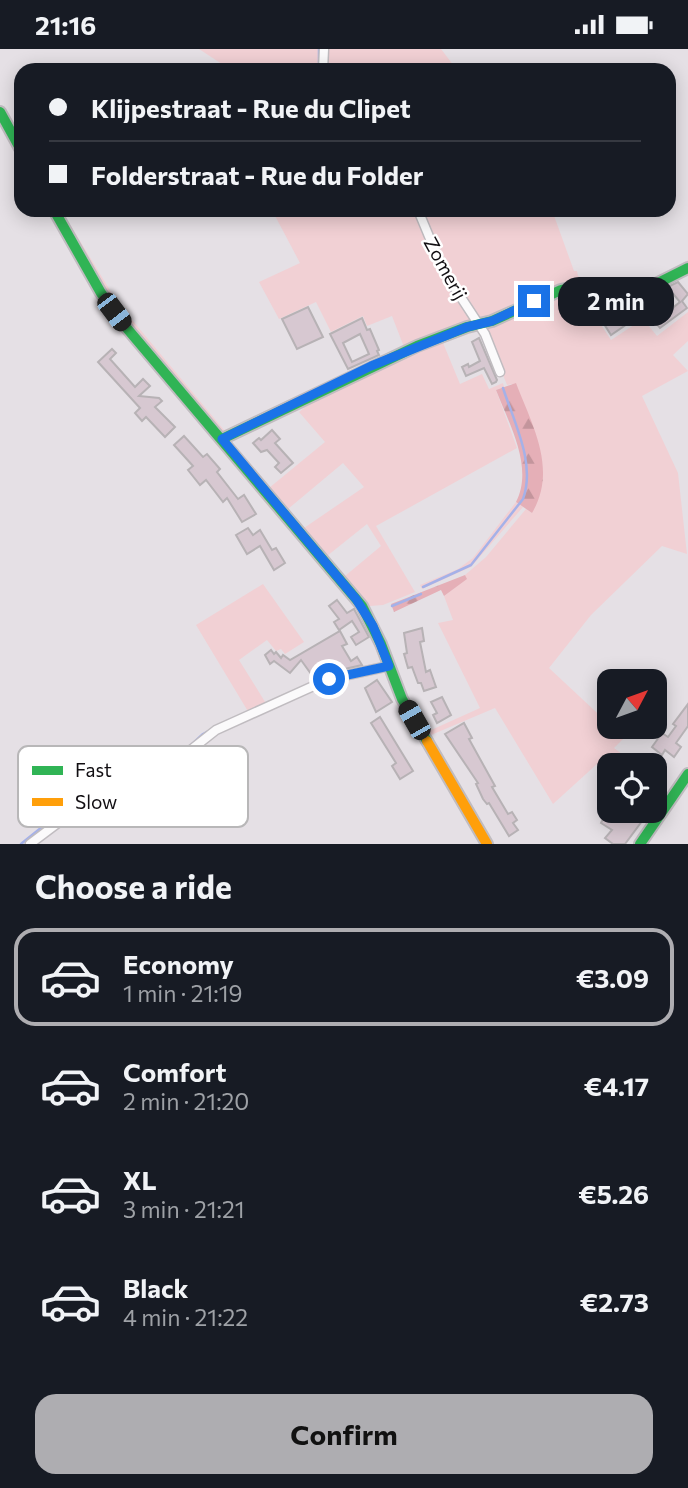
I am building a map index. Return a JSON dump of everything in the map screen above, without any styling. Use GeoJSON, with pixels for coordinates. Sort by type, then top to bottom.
{"type":"FeatureCollection","features":[{"type":"Feature","properties":{"kind":"street"},"geometry":{"type":"LineString","coordinates":[[0,112],[14,137]]}},
{"type":"Feature","properties":{"kind":"street"},"geometry":{"type":"LineString","coordinates":[[58,217],[114,312],[356,599],[373,626],[402,699],[487,844]]}},
{"type":"Feature","properties":{"kind":"street","name":"Zomerij"},"geometry":{"type":"LineString","coordinates":[[421,217],[443,270],[479,323],[500,372]]}},
{"type":"Feature","properties":{"kind":"street"},"geometry":{"type":"LineString","coordinates":[[222,439],[371,366],[417,346],[479,323],[492,321],[549,294],[572,286],[638,293],[688,268]]}},
{"type":"Feature","properties":{"kind":"street"},"geometry":{"type":"LineString","coordinates":[[196,746],[216,730],[329,679],[389,666]]}},
{"type":"Feature","properties":{"kind":"street"},"geometry":{"type":"LineString","coordinates":[[640,844],[688,774]]}},
{"type":"Feature","properties":{"kind":"street"},"geometry":{"type":"LineString","coordinates":[[30,844],[53,827]]}},
{"type":"Feature","properties":{"kind":"shaded area"},"geometry":{"type":"Polygon","coordinates":[[[199,49],[318,49],[318,63],[220,63],[199,49]]]}},
{"type":"Feature","properties":{"kind":"shaded area"},"geometry":{"type":"Polygon","coordinates":[[[326,49],[441,49],[452,63],[325,63],[326,49]]]}},
{"type":"Feature","properties":{"kind":"shaded area"},"geometry":{"type":"Polygon","coordinates":[[[276,217],[420,217],[472,321],[404,347],[392,316],[367,326],[363,316],[331,332],[316,302],[279,319],[259,282],[300,263],[276,217]]]}},
{"type":"Feature","properties":{"kind":"shaded area"},"geometry":{"type":"Polygon","coordinates":[[[423,217],[555,217],[578,276],[619,287],[636,286],[655,279],[688,260],[688,266],[643,289],[592,285],[485,321],[479,318],[450,279],[423,217]]]}},
{"type":"Feature","properties":{"kind":"shaded area"},"geometry":{"type":"Polygon","coordinates":[[[67,221],[117,302],[224,430],[305,395],[227,432],[222,432],[126,318],[96,274],[67,221]]]}},
{"type":"Feature","properties":{"kind":"shaded area"},"geometry":{"type":"Polygon","coordinates":[[[571,289],[597,290],[596,293],[605,307],[594,314],[611,340],[643,319],[657,336],[688,312],[688,341],[673,355],[688,371],[642,396],[678,473],[687,554],[662,546],[591,615],[549,668],[597,713],[597,739],[623,739],[614,748],[621,753],[597,753],[597,764],[553,804],[495,708],[431,735],[429,731],[480,708],[438,623],[453,620],[444,596],[466,579],[465,575],[486,557],[526,509],[532,513],[512,384],[507,385],[484,328],[571,289]]]}},
{"type":"Feature","properties":{"kind":"shaded area"},"geometry":{"type":"Polygon","coordinates":[[[441,338],[460,384],[482,374],[489,389],[503,383],[504,387],[496,390],[517,448],[376,526],[415,592],[383,605],[370,606],[345,576],[381,546],[367,524],[327,556],[304,528],[364,487],[343,463],[288,509],[269,488],[325,442],[299,412],[304,408],[299,401],[441,338]]]}},
{"type":"Feature","properties":{"kind":"shaded area"},"geometry":{"type":"Polygon","coordinates":[[[516,502],[523,507],[471,567],[422,589],[420,585],[458,569],[473,558],[516,502]]]}},
{"type":"Feature","properties":{"kind":"shaded area"},"geometry":{"type":"Polygon","coordinates":[[[263,584],[304,642],[285,654],[281,649],[276,651],[267,640],[239,660],[267,705],[249,713],[196,625],[263,584]]]}},
{"type":"Feature","properties":{"kind":"green space"},"geometry":{"type":"Polygon","coordinates":[[[516,383],[535,431],[543,464],[543,480],[532,513],[516,502],[521,489],[521,460],[513,431],[496,390],[516,383]]]}},
{"type":"Feature","properties":{"kind":"green space"},"geometry":{"type":"Polygon","coordinates":[[[465,575],[467,579],[444,596],[441,590],[394,612],[391,604],[465,575]]]}},
{"type":"Feature","properties":{"kind":"building"},"geometry":{"type":"Polygon","coordinates":[[[678,282],[688,294],[682,301],[687,308],[660,328],[638,301],[678,282]],[[670,290],[648,302],[661,317],[680,302],[670,290]]]}},
{"type":"Feature","properties":{"kind":"building"},"geometry":{"type":"Polygon","coordinates":[[[617,303],[630,322],[611,335],[599,316],[617,303]]]}},
{"type":"Feature","properties":{"kind":"building"},"geometry":{"type":"Polygon","coordinates":[[[308,307],[323,337],[297,349],[282,319],[308,307]]]}},
{"type":"Feature","properties":{"kind":"building"},"geometry":{"type":"Polygon","coordinates":[[[362,318],[367,330],[370,329],[379,355],[348,369],[330,334],[362,318]],[[360,334],[343,343],[352,362],[369,354],[360,334]]]}},
{"type":"Feature","properties":{"kind":"building"},"geometry":{"type":"Polygon","coordinates":[[[479,338],[497,380],[492,384],[484,368],[466,376],[462,367],[468,364],[469,367],[480,361],[472,342],[479,338]]]}},
{"type":"Feature","properties":{"kind":"building"},"geometry":{"type":"Polygon","coordinates":[[[112,349],[116,353],[110,359],[135,387],[143,379],[150,386],[139,396],[159,398],[162,401],[155,407],[175,427],[165,437],[146,417],[142,421],[135,413],[140,408],[98,362],[112,349]]]}},
{"type":"Feature","properties":{"kind":"building"},"geometry":{"type":"Polygon","coordinates":[[[272,430],[280,439],[275,443],[293,463],[281,473],[275,467],[279,463],[267,450],[261,452],[253,443],[272,430]]]}},
{"type":"Feature","properties":{"kind":"building"},"geometry":{"type":"Polygon","coordinates":[[[184,436],[203,457],[207,454],[220,469],[217,472],[238,499],[244,495],[256,514],[242,522],[227,498],[223,502],[206,480],[200,485],[188,470],[193,466],[174,445],[184,436]]]}},
{"type":"Feature","properties":{"kind":"building"},"geometry":{"type":"Polygon","coordinates":[[[248,528],[253,535],[260,530],[272,550],[276,548],[285,563],[274,570],[260,546],[247,554],[236,535],[248,528]]]}},
{"type":"Feature","properties":{"kind":"building"},"geometry":{"type":"Polygon","coordinates":[[[337,600],[347,613],[354,609],[369,637],[356,645],[351,637],[359,632],[352,621],[339,630],[334,622],[339,619],[329,606],[337,600]]]}},
{"type":"Feature","properties":{"kind":"building"},"geometry":{"type":"Polygon","coordinates":[[[422,628],[424,641],[420,642],[426,672],[430,670],[436,687],[424,691],[412,667],[408,668],[404,654],[407,653],[404,633],[422,628]]]}},
{"type":"Feature","properties":{"kind":"building"},"geometry":{"type":"Polygon","coordinates":[[[340,631],[347,644],[342,646],[351,661],[357,657],[362,665],[314,678],[301,660],[290,673],[274,661],[270,664],[265,655],[271,650],[281,658],[283,655],[290,660],[340,631]]]}},
{"type":"Feature","properties":{"kind":"building"},"geometry":{"type":"Polygon","coordinates":[[[377,680],[392,702],[376,712],[365,688],[377,680]]]}},
{"type":"Feature","properties":{"kind":"building"},"geometry":{"type":"Polygon","coordinates":[[[442,697],[451,715],[437,723],[433,715],[437,713],[431,702],[442,697]]]}},
{"type":"Feature","properties":{"kind":"building"},"geometry":{"type":"Polygon","coordinates":[[[688,704],[688,726],[676,743],[681,747],[674,757],[665,750],[660,753],[652,747],[658,739],[667,739],[676,726],[673,724],[688,704]]]}},
{"type":"Feature","properties":{"kind":"building"},"geometry":{"type":"Polygon","coordinates":[[[380,717],[413,771],[400,779],[392,766],[396,763],[371,723],[380,717]]]}},
{"type":"Feature","properties":{"kind":"building"},"geometry":{"type":"Polygon","coordinates":[[[464,723],[472,738],[469,739],[495,786],[492,787],[508,814],[512,812],[517,820],[513,823],[518,830],[509,836],[489,803],[483,799],[476,784],[478,783],[445,734],[464,723]]]}},
{"type":"Feature","properties":{"kind":"building"},"geometry":{"type":"Polygon","coordinates":[[[601,823],[641,823],[625,844],[613,844],[605,838],[612,830],[601,823]]]}},
{"type":"Feature","properties":{"kind":"waterway"},"geometry":{"type":"LineString","coordinates":[[319,49],[319,63]]}},
{"type":"Feature","properties":{"kind":"waterway"},"geometry":{"type":"LineString","coordinates":[[445,281],[455,296]]}},
{"type":"Feature","properties":{"kind":"waterway"},"geometry":{"type":"LineString","coordinates":[[423,587],[471,565],[523,499],[527,472],[525,457],[503,388]]}},
{"type":"Feature","properties":{"kind":"waterway"},"geometry":{"type":"LineString","coordinates":[[392,606],[421,594]]}},
{"type":"Feature","properties":{"kind":"waterway"},"geometry":{"type":"LineString","coordinates":[[190,746],[203,734],[229,720]]}},
{"type":"Feature","properties":{"kind":"waterway"},"geometry":{"type":"LineString","coordinates":[[21,844],[42,827]]}},
{"type":"Feature","properties":{"kind":"traffic: fast"},"geometry":{"type":"LineString","coordinates":[[0,112],[14,137]]}},
{"type":"Feature","properties":{"kind":"traffic: fast"},"geometry":{"type":"LineString","coordinates":[[58,217],[101,293],[125,326],[362,606],[381,644],[402,699],[427,741]]}},
{"type":"Feature","properties":{"kind":"traffic: fast"},"geometry":{"type":"LineString","coordinates":[[222,439],[417,346],[467,327],[492,321],[561,290],[578,286],[638,293],[688,268]]}},
{"type":"Feature","properties":{"kind":"traffic: fast"},"geometry":{"type":"LineString","coordinates":[[640,844],[688,774]]}},
{"type":"Feature","properties":{"kind":"traffic: slow"},"geometry":{"type":"LineString","coordinates":[[427,741],[487,844]]}},
{"type":"Feature","properties":{"kind":"route"},"geometry":{"type":"LineString","coordinates":[[329,679],[389,666],[381,643],[362,606],[222,439],[371,366],[467,327],[492,321],[534,301]]}}]}
